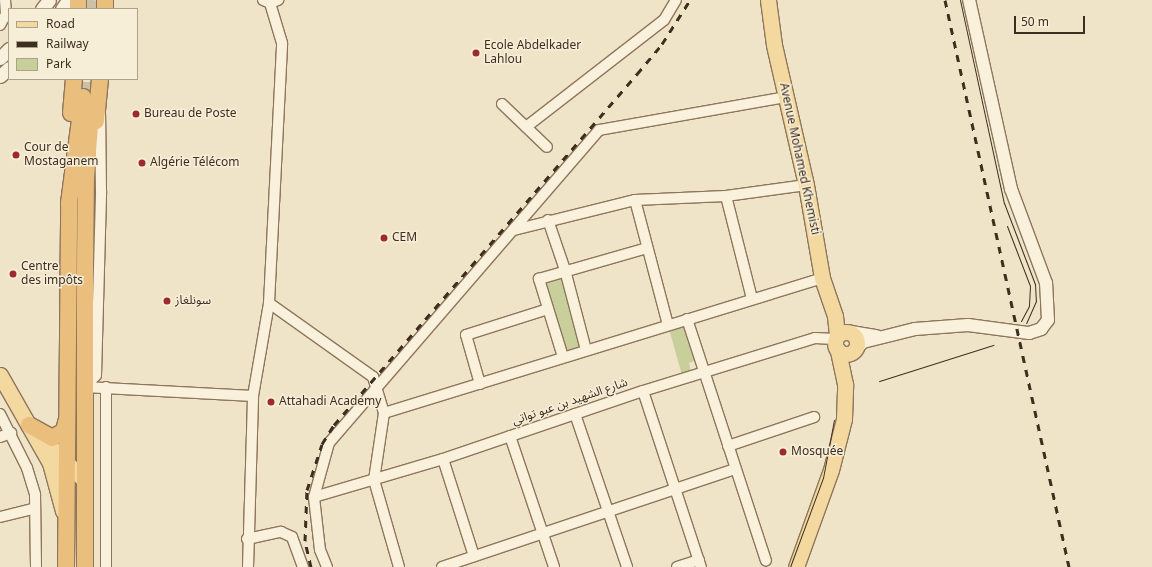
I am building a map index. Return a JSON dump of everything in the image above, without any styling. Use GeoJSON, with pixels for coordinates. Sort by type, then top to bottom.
{"type":"FeatureCollection","features":[{"type":"Feature","properties":{"kind":"highway"},"geometry":{"type":"LineString","coordinates":[[66,567],[65,462],[67,420],[69,143],[74,80]]}},
{"type":"Feature","properties":{"kind":"highway"},"geometry":{"type":"LineString","coordinates":[[69,203],[90,99],[100,80]]}},
{"type":"Feature","properties":{"kind":"highway"},"geometry":{"type":"LineString","coordinates":[[85,567],[86,178],[90,99]]}},
{"type":"Feature","properties":{"kind":"highway"},"geometry":{"type":"LineString","coordinates":[[29,425],[52,438],[64,432],[67,420]]}},
{"type":"Feature","properties":{"kind":"main road"},"geometry":{"type":"LineString","coordinates":[[43,8],[49,0]]}},
{"type":"Feature","properties":{"kind":"main road","name":"Avenue Mohamed Khemisti"},"geometry":{"type":"LineString","coordinates":[[768,0],[774,45],[806,184],[822,278],[844,345]]}},
{"type":"Feature","properties":{"kind":"main road"},"geometry":{"type":"LineString","coordinates":[[0,58],[8,50]]}},
{"type":"Feature","properties":{"kind":"main road"},"geometry":{"type":"LineString","coordinates":[[0,76],[8,69]]}},
{"type":"Feature","properties":{"kind":"main road"},"geometry":{"type":"LineString","coordinates":[[796,567],[831,470],[844,419],[844,345]]}},
{"type":"Feature","properties":{"kind":"main road"},"geometry":{"type":"LineString","coordinates":[[0,375],[50,463],[65,522]]}},
{"type":"Feature","properties":{"kind":"main road"},"geometry":{"type":"LineString","coordinates":[[29,425],[85,481]]}},
{"type":"Feature","properties":{"kind":"street"},"geometry":{"type":"LineString","coordinates":[[0,25],[6,14],[5,0]]}},
{"type":"Feature","properties":{"kind":"street"},"geometry":{"type":"LineString","coordinates":[[526,127],[664,20],[676,0]]}},
{"type":"Feature","properties":{"kind":"street"},"geometry":{"type":"LineString","coordinates":[[844,345],[863,342],[882,336],[915,329],[968,325],[1029,333],[1041,329],[1048,320],[1046,283],[1012,189],[969,0]]}},
{"type":"Feature","properties":{"kind":"street"},"geometry":{"type":"LineString","coordinates":[[248,567],[247,539],[253,396],[269,303],[282,43],[270,1]]}},
{"type":"Feature","properties":{"kind":"street"},"geometry":{"type":"LineString","coordinates":[[327,567],[320,550],[314,497],[329,443],[599,130],[786,97]]}},
{"type":"Feature","properties":{"kind":"street"},"geometry":{"type":"LineString","coordinates":[[85,387],[96,375],[101,191],[90,99]]}},
{"type":"Feature","properties":{"kind":"street"},"geometry":{"type":"LineString","coordinates":[[502,104],[547,147]]}},
{"type":"Feature","properties":{"kind":"street"},"geometry":{"type":"LineString","coordinates":[[514,230],[548,220],[634,200],[726,196],[806,184]]}},
{"type":"Feature","properties":{"kind":"street"},"geometry":{"type":"LineString","coordinates":[[726,196],[752,299]]}},
{"type":"Feature","properties":{"kind":"street"},"geometry":{"type":"LineString","coordinates":[[634,200],[668,325]]}},
{"type":"Feature","properties":{"kind":"street"},"geometry":{"type":"LineString","coordinates":[[548,220],[565,270],[586,350]]}},
{"type":"Feature","properties":{"kind":"street"},"geometry":{"type":"LineString","coordinates":[[563,357],[539,279],[565,270],[647,248]]}},
{"type":"Feature","properties":{"kind":"street"},"geometry":{"type":"LineString","coordinates":[[384,413],[822,278]]}},
{"type":"Feature","properties":{"kind":"street"},"geometry":{"type":"LineString","coordinates":[[269,303],[373,377],[375,388],[384,413],[374,480],[399,567]]}},
{"type":"Feature","properties":{"kind":"street"},"geometry":{"type":"LineString","coordinates":[[480,384],[466,334],[548,309]]}},
{"type":"Feature","properties":{"kind":"street"},"geometry":{"type":"LineString","coordinates":[[687,319],[703,373],[766,560]]}},
{"type":"Feature","properties":{"kind":"street","name":"شارع الشهيد بن عبو تواتي"},"geometry":{"type":"LineString","coordinates":[[314,497],[443,460],[643,391],[815,338],[844,345]]}},
{"type":"Feature","properties":{"kind":"street"},"geometry":{"type":"LineString","coordinates":[[85,387],[253,396]]}},
{"type":"Feature","properties":{"kind":"street"},"geometry":{"type":"LineString","coordinates":[[106,387],[106,567]]}},
{"type":"Feature","properties":{"kind":"street"},"geometry":{"type":"LineString","coordinates":[[643,391],[700,564],[677,567]]}},
{"type":"Feature","properties":{"kind":"street"},"geometry":{"type":"LineString","coordinates":[[0,414],[11,433],[27,468],[35,495],[36,567]]}},
{"type":"Feature","properties":{"kind":"street"},"geometry":{"type":"LineString","coordinates":[[575,414],[627,567]]}},
{"type":"Feature","properties":{"kind":"street"},"geometry":{"type":"LineString","coordinates":[[728,446],[814,416]]}},
{"type":"Feature","properties":{"kind":"street"},"geometry":{"type":"LineString","coordinates":[[0,436],[11,433]]}},
{"type":"Feature","properties":{"kind":"street"},"geometry":{"type":"LineString","coordinates":[[510,436],[554,567]]}},
{"type":"Feature","properties":{"kind":"street"},"geometry":{"type":"LineString","coordinates":[[443,460],[474,556]]}},
{"type":"Feature","properties":{"kind":"street"},"geometry":{"type":"LineString","coordinates":[[442,567],[608,513],[735,469]]}},
{"type":"Feature","properties":{"kind":"street"},"geometry":{"type":"LineString","coordinates":[[0,517],[35,508]]}},
{"type":"Feature","properties":{"kind":"street"},"geometry":{"type":"LineString","coordinates":[[247,539],[281,532],[292,537],[303,567]]}},
{"type":"Feature","properties":{"kind":"green space"},"geometry":{"type":"Polygon","coordinates":[[[565,270],[586,350],[563,357],[539,279],[565,270]]]}},
{"type":"Feature","properties":{"kind":"green space"},"geometry":{"type":"Polygon","coordinates":[[[687,319],[699,359],[689,363],[692,376],[683,379],[668,325],[687,319]]]}},
{"type":"Feature","properties":{"kind":"tunnel"},"geometry":{"type":"LineString","coordinates":[[92,8],[93,0]]}},
{"type":"Feature","properties":{"kind":"tunnel"},"geometry":{"type":"LineString","coordinates":[[88,98],[90,80]]}},
{"type":"Feature","properties":{"kind":"tram line"},"geometry":{"type":"LineString","coordinates":[[960,0],[1004,203],[1035,284],[1036,301],[1026,323]]}},
{"type":"Feature","properties":{"kind":"tram line"},"geometry":{"type":"LineString","coordinates":[[1007,226],[1030,286],[1029,306],[1021,321]]}},
{"type":"Feature","properties":{"kind":"tram line"},"geometry":{"type":"LineString","coordinates":[[879,381],[993,345]]}},
{"type":"Feature","properties":{"kind":"tram line"},"geometry":{"type":"LineString","coordinates":[[790,567],[823,478],[834,420]]}},
{"type":"Feature","properties":{"kind":"railway"},"geometry":{"type":"LineString","coordinates":[[311,567],[305,541],[307,490],[322,444],[334,425],[637,74],[662,44],[690,0]]}},
{"type":"Feature","properties":{"kind":"railway"},"geometry":{"type":"LineString","coordinates":[[945,0],[1069,567]]}},
{"type":"Feature","properties":{"kind":"place","name":"Ecole Abdelkader Lahlou"},"geometry":{"type":"Point","coordinates":[476,53]}},
{"type":"Feature","properties":{"kind":"place","name":"Bureau de Poste"},"geometry":{"type":"Point","coordinates":[136,114]}},
{"type":"Feature","properties":{"kind":"place","name":"Cour de Mostaganem"},"geometry":{"type":"Point","coordinates":[16,155]}},
{"type":"Feature","properties":{"kind":"place","name":"Algérie Télécom"},"geometry":{"type":"Point","coordinates":[142,163]}},
{"type":"Feature","properties":{"kind":"place","name":"CEM"},"geometry":{"type":"Point","coordinates":[384,238]}},
{"type":"Feature","properties":{"kind":"place","name":"Centre des impôts"},"geometry":{"type":"Point","coordinates":[13,274]}},
{"type":"Feature","properties":{"kind":"place","name":"سونلغاز"},"geometry":{"type":"Point","coordinates":[167,301]}},
{"type":"Feature","properties":{"kind":"place","name":"Attahadi Academy"},"geometry":{"type":"Point","coordinates":[271,402]}},
{"type":"Feature","properties":{"kind":"place","name":"Mosquée"},"geometry":{"type":"Point","coordinates":[783,452]}}]}
